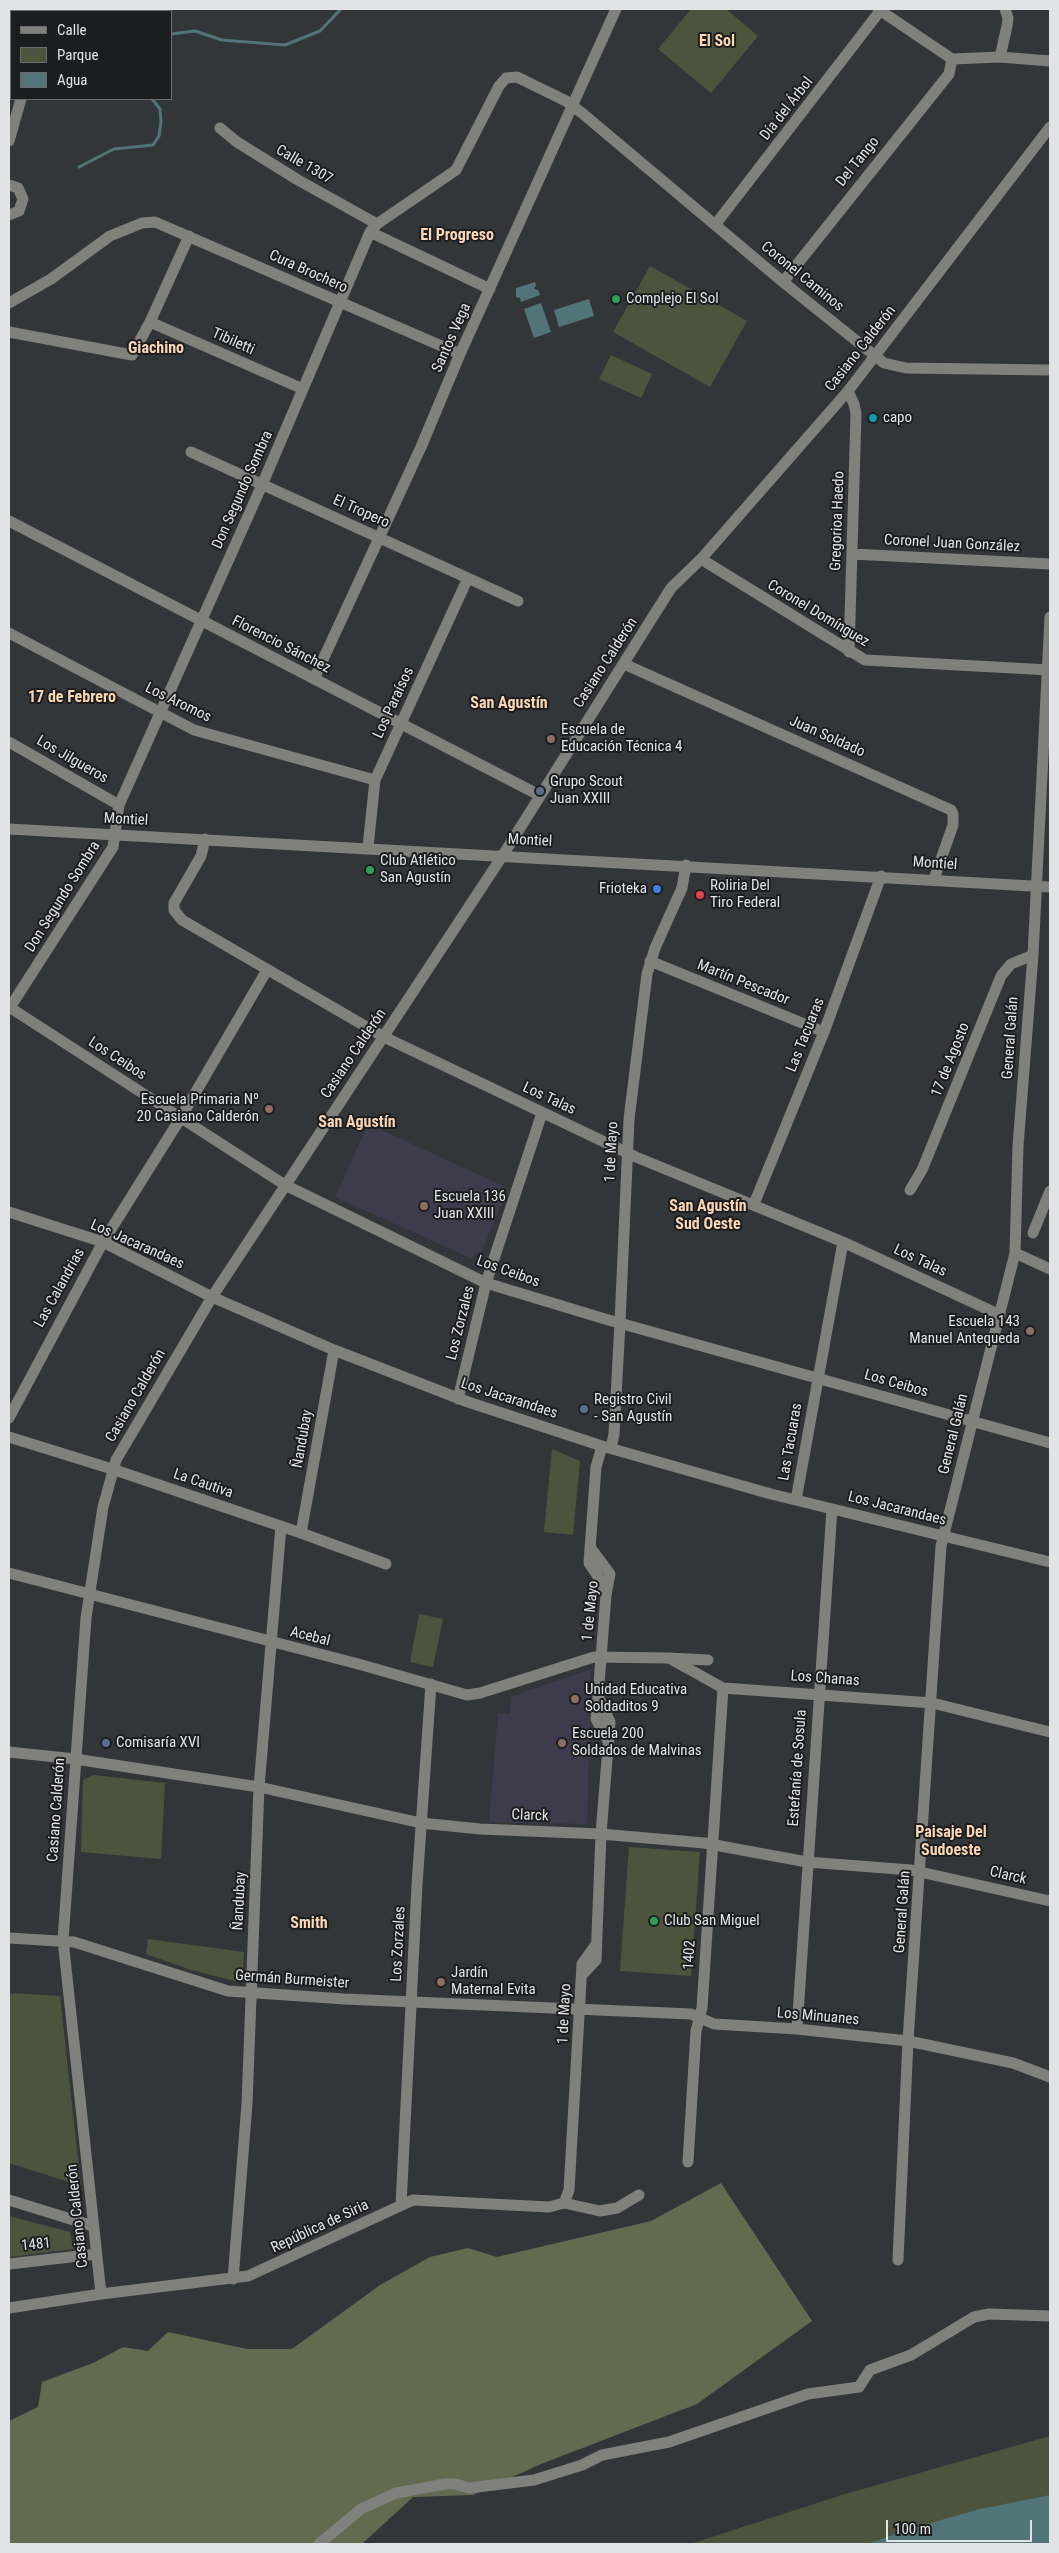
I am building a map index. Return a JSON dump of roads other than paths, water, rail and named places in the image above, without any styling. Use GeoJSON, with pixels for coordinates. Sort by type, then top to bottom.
{"type":"FeatureCollection","features":[{"type":"Feature","properties":{"kind":"street","name":"Santos Vega"},"geometry":{"type":"LineString","coordinates":[[314,679],[422,447],[460,354],[574,106],[616,9]]}},
{"type":"Feature","properties":{"kind":"street"},"geometry":{"type":"LineString","coordinates":[[1000,57],[1008,18],[1004,9]]}},
{"type":"Feature","properties":{"kind":"street"},"geometry":{"type":"LineString","coordinates":[[879,10],[952,59],[1000,57],[1050,60]]}},
{"type":"Feature","properties":{"kind":"street","name":"Día del Árbol"},"geometry":{"type":"LineString","coordinates":[[715,225],[879,10]]}},
{"type":"Feature","properties":{"kind":"street","name":"Del Tango"},"geometry":{"type":"LineString","coordinates":[[783,282],[948,74],[952,59]]}},
{"type":"Feature","properties":{"kind":"street"},"geometry":{"type":"LineString","coordinates":[[373,228],[456,170],[499,86],[506,78],[517,77],[574,106]]}},
{"type":"Feature","properties":{"kind":"street"},"geometry":{"type":"LineString","coordinates":[[9,141],[21,100]]}},
{"type":"Feature","properties":{"kind":"street","name":"Coronel Caminos"},"geometry":{"type":"LineString","coordinates":[[574,106],[783,282],[891,366],[906,368],[1050,370]]}},
{"type":"Feature","properties":{"kind":"street","name":"Casiano Calderón"},"geometry":{"type":"LineString","coordinates":[[101,2294],[63,1940],[75,1759],[89,1594],[102,1514],[112,1469],[212,1296],[503,855],[671,588],[701,559],[848,391],[1050,127]]}},
{"type":"Feature","properties":{"kind":"street","name":"Calle 1307"},"geometry":{"type":"LineString","coordinates":[[220,128],[237,142],[373,228],[454,272],[490,289]]}},
{"type":"Feature","properties":{"kind":"street"},"geometry":{"type":"LineString","coordinates":[[1039,143],[1050,137]]}},
{"type":"Feature","properties":{"kind":"street"},"geometry":{"type":"LineString","coordinates":[[9,184],[18,188],[23,200],[18,211],[9,216]]}},
{"type":"Feature","properties":{"kind":"street","name":"Cura Brochero"},"geometry":{"type":"LineString","coordinates":[[9,303],[56,276],[98,243],[142,223],[155,222],[460,354]]}},
{"type":"Feature","properties":{"kind":"street","name":"Don Segundo Sombra"},"geometry":{"type":"LineString","coordinates":[[9,1008],[110,854],[116,834],[120,805],[262,485],[373,228]]}},
{"type":"Feature","properties":{"kind":"street"},"geometry":{"type":"LineString","coordinates":[[9,332],[129,356],[134,353],[150,322],[189,236]]}},
{"type":"Feature","properties":{"kind":"street","name":"Tibiletti"},"geometry":{"type":"LineString","coordinates":[[150,322],[303,389]]}},
{"type":"Feature","properties":{"kind":"street","name":"Gregorioa Haedo"},"geometry":{"type":"LineString","coordinates":[[848,391],[856,414],[849,652]]}},
{"type":"Feature","properties":{"kind":"street","name":"El Tropero"},"geometry":{"type":"LineString","coordinates":[[191,452],[518,601]]}},
{"type":"Feature","properties":{"kind":"street","name":"Florencio Sánchez"},"geometry":{"type":"LineString","coordinates":[[9,521],[539,795]]}},
{"type":"Feature","properties":{"kind":"street","name":"Coronel Juan González"},"geometry":{"type":"LineString","coordinates":[[852,554],[1050,564]]}},
{"type":"Feature","properties":{"kind":"street","name":"Coronel Domínguez"},"geometry":{"type":"LineString","coordinates":[[701,559],[858,658],[875,662],[1049,670]]}},
{"type":"Feature","properties":{"kind":"street","name":"Los Paraísos"},"geometry":{"type":"LineString","coordinates":[[368,847],[375,780],[468,578]]}},
{"type":"Feature","properties":{"kind":"street","name":"General Galán"},"geometry":{"type":"LineString","coordinates":[[898,2260],[908,2041],[921,1872],[940,1555],[943,1535],[1016,1253],[1018,1146],[1032,955],[1049,670],[1050,617]]}},
{"type":"Feature","properties":{"kind":"street","name":"Los Aromos"},"geometry":{"type":"LineString","coordinates":[[9,633],[184,725],[220,738],[375,780]]}},
{"type":"Feature","properties":{"kind":"street","name":"Juan Soldado"},"geometry":{"type":"LineString","coordinates":[[624,664],[951,810],[954,820],[934,879]]}},
{"type":"Feature","properties":{"kind":"street","name":"Los Jilgueros"},"geometry":{"type":"LineString","coordinates":[[9,742],[120,805]]}},
{"type":"Feature","properties":{"kind":"street","name":"Montiel"},"geometry":{"type":"LineString","coordinates":[[9,829],[368,847],[1050,887]]}},
{"type":"Feature","properties":{"kind":"street","name":"Los Talas"},"geometry":{"type":"LineString","coordinates":[[205,840],[202,856],[178,896],[174,910],[182,920],[384,1037],[542,1113],[843,1242],[1000,1315]]}},
{"type":"Feature","properties":{"kind":"street","name":"1 de Mayo"},"geometry":{"type":"LineString","coordinates":[[564,2203],[569,2190],[583,1959],[595,1946],[608,1741],[596,1719],[606,1595],[601,1581],[589,1563],[596,1467],[614,1434],[629,1119],[650,961],[682,888],[686,865]]}},
{"type":"Feature","properties":{"kind":"street","name":"Las Tacuaras"},"geometry":{"type":"LineString","coordinates":[[754,1204],[824,1032],[881,876]]}},
{"type":"Feature","properties":{"kind":"street","name":"17 de Agosto"},"geometry":{"type":"LineString","coordinates":[[910,1190],[922,1170],[1001,976],[1011,964],[1032,955]]}},
{"type":"Feature","properties":{"kind":"street","name":"Martín Pescador"},"geometry":{"type":"LineString","coordinates":[[650,961],[824,1032]]}},
{"type":"Feature","properties":{"kind":"street","name":"Las Calandrias"},"geometry":{"type":"LineString","coordinates":[[9,1418],[103,1242],[180,1118],[267,970]]}},
{"type":"Feature","properties":{"kind":"street","name":"Los Ceibos"},"geometry":{"type":"LineString","coordinates":[[9,1008],[285,1185],[486,1283],[620,1323],[1050,1443]]}},
{"type":"Feature","properties":{"kind":"street","name":"Los Zorzales"},"geometry":{"type":"LineString","coordinates":[[458,1399],[486,1283],[542,1113]]}},
{"type":"Feature","properties":{"kind":"street"},"geometry":{"type":"LineString","coordinates":[[1033,1233],[1050,1191]]}},
{"type":"Feature","properties":{"kind":"street","name":"Los Jacarandaes"},"geometry":{"type":"LineString","coordinates":[[9,1212],[103,1242],[212,1296],[334,1350],[458,1399],[607,1447],[796,1500],[1050,1562]]}},
{"type":"Feature","properties":{"kind":"street","name":"Las Tacuaras"},"geometry":{"type":"LineString","coordinates":[[796,1500],[843,1242]]}},
{"type":"Feature","properties":{"kind":"street"},"geometry":{"type":"LineString","coordinates":[[1016,1253],[1050,1269]]}},
{"type":"Feature","properties":{"kind":"street","name":"Ñandubay"},"geometry":{"type":"LineString","coordinates":[[301,1532],[334,1350]]}},
{"type":"Feature","properties":{"kind":"street","name":"La Cautiva"},"geometry":{"type":"LineString","coordinates":[[9,1437],[301,1532],[386,1564]]}},
{"type":"Feature","properties":{"kind":"street","name":"Estefanía de Sosula"},"geometry":{"type":"LineString","coordinates":[[797,2029],[818,1694],[832,1508]]}},
{"type":"Feature","properties":{"kind":"street","name":"Ñandubay"},"geometry":{"type":"LineString","coordinates":[[233,2279],[246,2112],[259,1787],[281,1526]]}},
{"type":"Feature","properties":{"kind":"street","name":"Acebal"},"geometry":{"type":"LineString","coordinates":[[9,1573],[474,1695],[602,1655]]}},
{"type":"Feature","properties":{"kind":"street","name":"Los Chanas"},"geometry":{"type":"LineString","coordinates":[[602,1655],[669,1658],[723,1688],[932,1702],[1050,1732]]}},
{"type":"Feature","properties":{"kind":"street"},"geometry":{"type":"LineString","coordinates":[[669,1658],[708,1660]]}},
{"type":"Feature","properties":{"kind":"street","name":"Los Zorzales"},"geometry":{"type":"LineString","coordinates":[[401,2205],[421,1823],[431,1684]]}},
{"type":"Feature","properties":{"kind":"street","name":"1402"},"geometry":{"type":"LineString","coordinates":[[688,2162],[694,2051],[696,2031],[700,2018],[723,1688]]}},
{"type":"Feature","properties":{"kind":"street","name":"Clarck"},"geometry":{"type":"LineString","coordinates":[[9,1752],[75,1759],[259,1787],[421,1823],[480,1829],[601,1834],[712,1844],[807,1862],[921,1872],[1050,1901]]}},
{"type":"Feature","properties":{"kind":"street","name":"Germán Burmeister"},"geometry":{"type":"LineString","coordinates":[[9,1938],[63,1940],[218,1989],[250,1993],[580,2009]]}},
{"type":"Feature","properties":{"kind":"street","name":"Los Minuanes"},"geometry":{"type":"LineString","coordinates":[[580,2009],[691,2014],[714,2024],[797,2029],[908,2041],[1013,2064],[1050,2077]]}},
{"type":"Feature","properties":{"kind":"street","name":"República de Siria"},"geometry":{"type":"LineString","coordinates":[[9,2308],[101,2294],[233,2279],[259,2273],[401,2205],[419,2200],[549,2207],[564,2203],[607,2210],[616,2208],[639,2195]]}},
{"type":"Feature","properties":{"kind":"street"},"geometry":{"type":"LineString","coordinates":[[9,2200],[93,2226]]}},
{"type":"Feature","properties":{"kind":"street","name":"1481"},"geometry":{"type":"LineString","coordinates":[[9,2264],[97,2254]]}},
{"type":"Feature","properties":{"kind":"street"},"geometry":{"type":"LineString","coordinates":[[319,2544],[361,2509],[396,2493],[445,2484],[456,2484],[469,2488],[534,2480],[575,2467],[602,2455],[669,2442],[808,2394],[860,2387],[870,2370],[911,2355],[974,2317],[989,2314],[1050,2316]]}},
{"type":"Feature","properties":{"kind":"water"},"geometry":{"type":"Polygon","coordinates":[[[535,282],[534,289],[538,290],[540,295],[521,302],[520,298],[516,297],[516,288],[535,282]]]}},
{"type":"Feature","properties":{"kind":"water"},"geometry":{"type":"Polygon","coordinates":[[[589,299],[594,316],[559,327],[554,310],[589,299]]]}},
{"type":"Feature","properties":{"kind":"water"},"geometry":{"type":"Polygon","coordinates":[[[541,303],[551,332],[534,338],[524,309],[541,303]]]}},
{"type":"Feature","properties":{"kind":"water"},"geometry":{"type":"Polygon","coordinates":[[[1050,2495],[1050,2544],[867,2544],[910,2529],[980,2509],[1050,2495]]]}},
{"type":"Feature","properties":{"kind":"waterway"},"geometry":{"type":"LineString","coordinates":[[172,34],[195,31],[222,40],[285,45],[320,31],[341,9]]}},
{"type":"Feature","properties":{"kind":"waterway"},"geometry":{"type":"LineString","coordinates":[[79,167],[114,149],[153,145],[159,136],[161,122],[160,109],[153,100]]}},
{"type":"Feature","properties":{"kind":"place","name":"Complejo El Sol"},"geometry":{"type":"Point","coordinates":[616,299]}},
{"type":"Feature","properties":{"kind":"place","name":"capo"},"geometry":{"type":"Point","coordinates":[873,418]}},
{"type":"Feature","properties":{"kind":"place","name":"Escuela de Educación Técnica 4"},"geometry":{"type":"Point","coordinates":[551,739]}},
{"type":"Feature","properties":{"kind":"place","name":"Grupo Scout Juan XXIII"},"geometry":{"type":"Point","coordinates":[540,791]}},
{"type":"Feature","properties":{"kind":"place","name":"Club Atlético San Agustín"},"geometry":{"type":"Point","coordinates":[370,870]}},
{"type":"Feature","properties":{"kind":"place","name":"Frioteka"},"geometry":{"type":"Point","coordinates":[657,889]}},
{"type":"Feature","properties":{"kind":"place","name":"Roliria Del Tiro Federal"},"geometry":{"type":"Point","coordinates":[700,895]}},
{"type":"Feature","properties":{"kind":"place","name":"Escuela Primaria Nº 20 Casiano Calderón"},"geometry":{"type":"Point","coordinates":[269,1109]}},
{"type":"Feature","properties":{"kind":"place","name":"Escuela 136 Juan XXIII"},"geometry":{"type":"Point","coordinates":[424,1206]}},
{"type":"Feature","properties":{"kind":"place","name":"Escuela 143 Manuel Antequeda"},"geometry":{"type":"Point","coordinates":[1030,1331]}},
{"type":"Feature","properties":{"kind":"place","name":"Registro Civil - San Agustín"},"geometry":{"type":"Point","coordinates":[584,1409]}},
{"type":"Feature","properties":{"kind":"place","name":"Unidad Educativa Soldaditos 9"},"geometry":{"type":"Point","coordinates":[575,1699]}},
{"type":"Feature","properties":{"kind":"place","name":"Comisaría XVI"},"geometry":{"type":"Point","coordinates":[106,1743]}},
{"type":"Feature","properties":{"kind":"place","name":"Escuela 200 Soldados de Malvinas"},"geometry":{"type":"Point","coordinates":[562,1743]}},
{"type":"Feature","properties":{"kind":"place","name":"Club San Miguel"},"geometry":{"type":"Point","coordinates":[654,1921]}},
{"type":"Feature","properties":{"kind":"place","name":"Jardín Maternal Evita"},"geometry":{"type":"Point","coordinates":[441,1982]}},
{"type":"Feature","properties":{"kind":"district","name":"El Sol"},"geometry":{"type":"Point","coordinates":[717,42]}},
{"type":"Feature","properties":{"kind":"district","name":"El Progreso"},"geometry":{"type":"Point","coordinates":[457,236]}},
{"type":"Feature","properties":{"kind":"district","name":"Giachino"},"geometry":{"type":"Point","coordinates":[156,349]}},
{"type":"Feature","properties":{"kind":"district","name":"17 de Febrero"},"geometry":{"type":"Point","coordinates":[72,698]}},
{"type":"Feature","properties":{"kind":"district","name":"San Agustín"},"geometry":{"type":"Point","coordinates":[509,704]}},
{"type":"Feature","properties":{"kind":"district","name":"San Agustín"},"geometry":{"type":"Point","coordinates":[357,1123]}},
{"type":"Feature","properties":{"kind":"district","name":"San Agustín Sud Oeste"},"geometry":{"type":"Point","coordinates":[708,1216]}},
{"type":"Feature","properties":{"kind":"district","name":"Paisaje Del Sudoeste"},"geometry":{"type":"Point","coordinates":[951,1842]}},
{"type":"Feature","properties":{"kind":"district","name":"Smith"},"geometry":{"type":"Point","coordinates":[309,1924]}}]}
